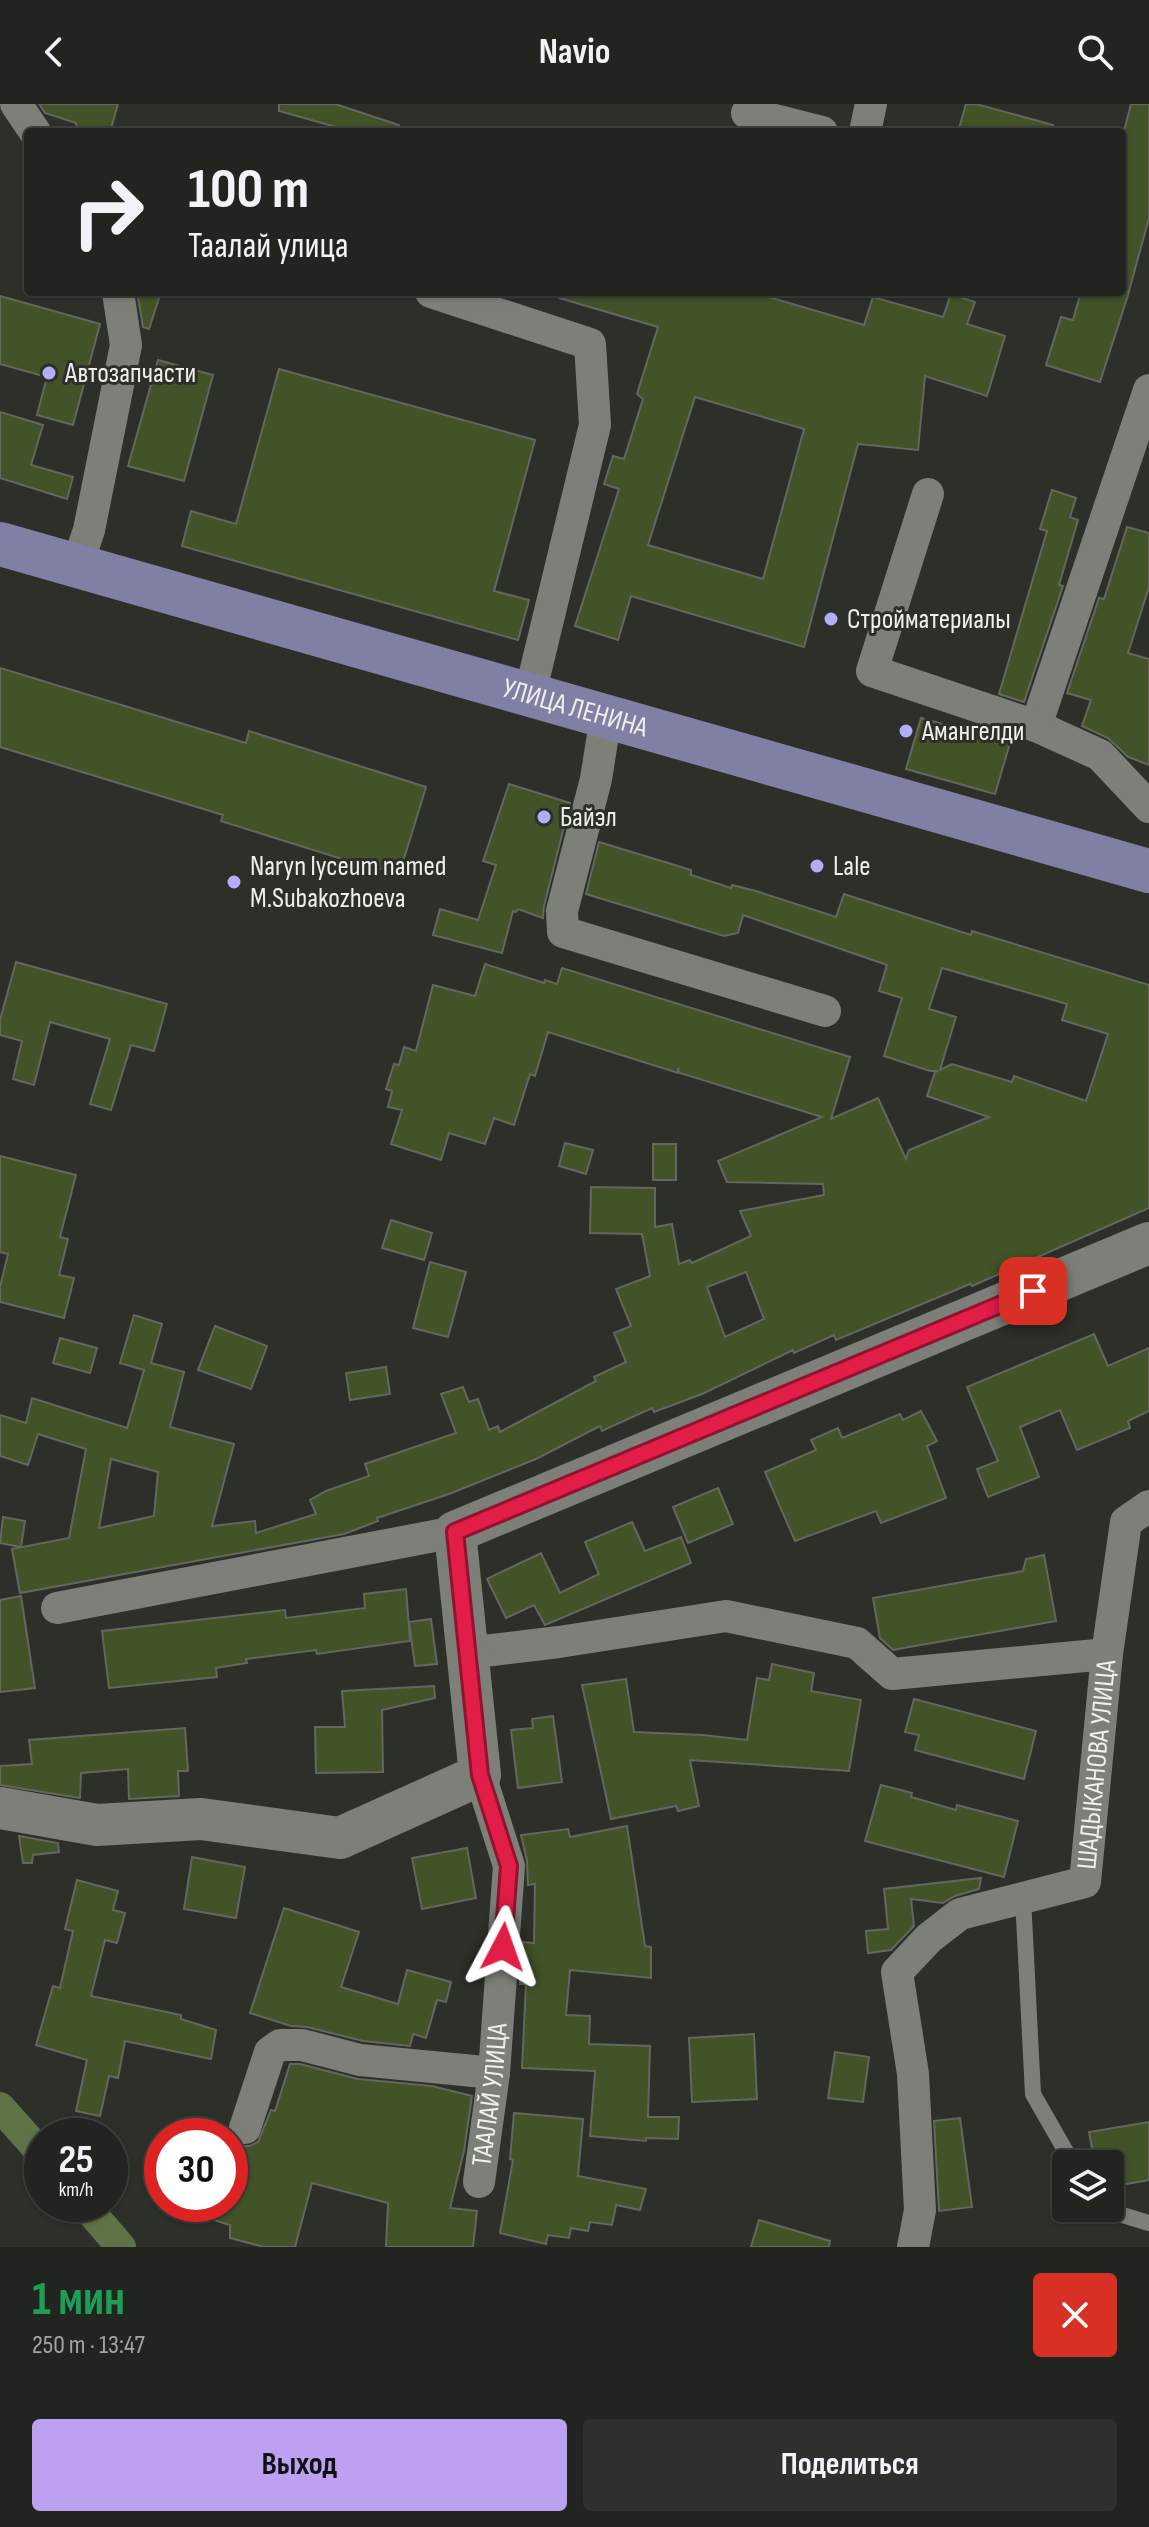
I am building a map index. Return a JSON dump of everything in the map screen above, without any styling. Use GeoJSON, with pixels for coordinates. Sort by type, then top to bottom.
{"type":"FeatureCollection","features":[{"type":"Feature","properties":{"kind":"main road","name":"УЛИЦА ЛЕНИНА"},"geometry":{"type":"LineString","coordinates":[[0,544],[1149,871]]}},
{"type":"Feature","properties":{"kind":"street"},"geometry":{"type":"LineString","coordinates":[[16,104],[32,128]]}},
{"type":"Feature","properties":{"kind":"street"},"geometry":{"type":"LineString","coordinates":[[866,128],[871,104]]}},
{"type":"Feature","properties":{"kind":"street"},"geometry":{"type":"LineString","coordinates":[[747,113],[806,128]]}},
{"type":"Feature","properties":{"kind":"street"},"geometry":{"type":"LineString","coordinates":[[77,565],[89,530],[126,345],[119,296]]}},
{"type":"Feature","properties":{"kind":"street"},"geometry":{"type":"LineString","coordinates":[[443,296],[590,344],[595,425],[530,694]]}},
{"type":"Feature","properties":{"kind":"street"},"geometry":{"type":"LineString","coordinates":[[1036,726],[1149,390]]}},
{"type":"Feature","properties":{"kind":"street"},"geometry":{"type":"LineString","coordinates":[[928,494],[872,671],[1036,726],[1100,755],[1149,807]]}},
{"type":"Feature","properties":{"kind":"street"},"geometry":{"type":"LineString","coordinates":[[606,716],[596,779],[562,911],[563,932],[825,1011]]}},
{"type":"Feature","properties":{"kind":"street"},"geometry":{"type":"LineString","coordinates":[[57,1608],[455,1532],[1149,1243]]}},
{"type":"Feature","properties":{"kind":"street","name":"ШАДЫКАНОВА УЛИЦА"},"geometry":{"type":"LineString","coordinates":[[913,2247],[920,2210],[913,2074],[897,1972],[929,1938],[960,1914],[1085,1882],[1107,1654],[1126,1522],[1149,1506]]}},
{"type":"Feature","properties":{"kind":"street","name":"ТААЛАЙ УЛИЦА"},"geometry":{"type":"LineString","coordinates":[[455,1532],[480,1775],[509,1866],[494,2073],[479,2182]]}},
{"type":"Feature","properties":{"kind":"street"},"geometry":{"type":"LineString","coordinates":[[468,1653],[726,1616],[857,1643],[892,1674],[1107,1654]]}},
{"type":"Feature","properties":{"kind":"street"},"geometry":{"type":"LineString","coordinates":[[0,1808],[97,1825],[201,1819],[340,1838],[480,1775]]}},
{"type":"Feature","properties":{"kind":"street"},"geometry":{"type":"LineString","coordinates":[[248,2119],[270,2052],[280,2045],[302,2045],[360,2060],[494,2073]]}},
{"type":"Feature","properties":{"kind":"lane"},"geometry":{"type":"LineString","coordinates":[[1023,1898],[1033,2094],[1065,2150]]}},
{"type":"Feature","properties":{"kind":"lane"},"geometry":{"type":"LineString","coordinates":[[1124,2215],[1149,2223]]}},
{"type":"Feature","properties":{"kind":"building"},"geometry":{"type":"Polygon","coordinates":[[[39,104],[118,104],[111,128],[77,128],[76,123],[45,113],[39,104]]]}},
{"type":"Feature","properties":{"kind":"building"},"geometry":{"type":"Polygon","coordinates":[[[279,104],[335,104],[399,125],[398,128],[340,128],[279,111],[279,104]]]}},
{"type":"Feature","properties":{"kind":"building"},"geometry":{"type":"Polygon","coordinates":[[[966,104],[1053,125],[1053,128],[959,128],[966,104]]]}},
{"type":"Feature","properties":{"kind":"building"},"geometry":{"type":"Polygon","coordinates":[[[1131,104],[1149,104],[1149,218],[1129,291],[1126,291],[1125,128],[1131,104]]]}},
{"type":"Feature","properties":{"kind":"building"},"geometry":{"type":"Polygon","coordinates":[[[1129,292],[1100,382],[1046,365],[1061,317],[1073,320],[1080,296],[1126,296],[1129,292]]]}},
{"type":"Feature","properties":{"kind":"building"},"geometry":{"type":"Polygon","coordinates":[[[0,296],[100,324],[73,425],[37,415],[47,377],[0,364],[0,296]]]}},
{"type":"Feature","properties":{"kind":"building"},"geometry":{"type":"Polygon","coordinates":[[[138,296],[160,296],[149,329],[143,327],[138,296]]]}},
{"type":"Feature","properties":{"kind":"building"},"geometry":{"type":"Polygon","coordinates":[[[559,296],[766,296],[864,325],[873,297],[943,317],[950,296],[957,296],[975,302],[967,324],[1005,336],[987,396],[925,376],[918,450],[858,444],[804,647],[631,596],[618,640],[575,626],[619,489],[604,484],[613,456],[624,459],[643,399],[637,394],[658,327],[559,296]],[[695,397],[648,545],[763,579],[804,429],[695,397]]]}},
{"type":"Feature","properties":{"kind":"building"},"geometry":{"type":"Polygon","coordinates":[[[158,360],[213,375],[184,481],[128,466],[158,360]]]}},
{"type":"Feature","properties":{"kind":"building"},"geometry":{"type":"Polygon","coordinates":[[[279,369],[535,440],[494,591],[529,600],[518,640],[182,546],[191,511],[236,524],[279,369]]]}},
{"type":"Feature","properties":{"kind":"building"},"geometry":{"type":"Polygon","coordinates":[[[0,412],[43,425],[31,465],[73,477],[67,499],[0,478],[0,412]]]}},
{"type":"Feature","properties":{"kind":"building"},"geometry":{"type":"Polygon","coordinates":[[[1052,490],[1076,498],[1070,517],[1078,520],[1059,585],[1063,586],[1024,702],[999,694],[1047,531],[1040,529],[1052,490]]]}},
{"type":"Feature","properties":{"kind":"building"},"geometry":{"type":"Polygon","coordinates":[[[1127,527],[1149,533],[1149,587],[1128,653],[1149,659],[1149,765],[1128,757],[1108,738],[1082,726],[1091,700],[1067,693],[1099,598],[1104,599],[1127,527]]]}},
{"type":"Feature","properties":{"kind":"building"},"geometry":{"type":"Polygon","coordinates":[[[0,668],[246,743],[249,731],[426,787],[403,862],[377,870],[221,821],[223,815],[0,747],[0,668]]]}},
{"type":"Feature","properties":{"kind":"building"},"geometry":{"type":"Polygon","coordinates":[[[921,718],[1010,743],[995,794],[906,769],[921,718]]]}},
{"type":"Feature","properties":{"kind":"building"},"geometry":{"type":"Polygon","coordinates":[[[509,784],[570,803],[543,918],[518,909],[513,911],[502,953],[433,935],[440,909],[478,920],[496,865],[483,861],[509,784]]]}},
{"type":"Feature","properties":{"kind":"building"},"geometry":{"type":"Polygon","coordinates":[[[599,842],[691,870],[691,875],[731,888],[732,885],[756,891],[836,917],[844,894],[971,935],[972,931],[1149,985],[1149,1208],[972,1286],[970,1284],[836,1340],[834,1335],[794,1353],[793,1350],[702,1394],[654,1412],[652,1408],[602,1431],[600,1426],[536,1459],[449,1494],[377,1518],[378,1521],[344,1534],[20,1593],[12,1549],[69,1538],[86,1449],[38,1434],[28,1465],[0,1456],[0,1415],[26,1423],[32,1398],[127,1428],[144,1370],[120,1363],[134,1315],[162,1324],[151,1363],[184,1372],[170,1427],[234,1444],[212,1526],[255,1521],[256,1533],[316,1514],[310,1500],[369,1476],[365,1464],[456,1433],[441,1394],[463,1387],[469,1402],[478,1399],[489,1430],[498,1426],[500,1432],[596,1381],[594,1377],[626,1362],[614,1333],[631,1326],[616,1289],[650,1276],[642,1234],[590,1233],[591,1187],[655,1188],[655,1227],[672,1224],[679,1264],[690,1260],[692,1263],[751,1236],[740,1211],[824,1195],[823,1184],[727,1182],[718,1161],[822,1117],[680,1073],[678,1068],[678,1073],[548,1032],[535,1076],[530,1074],[514,1125],[494,1118],[485,1144],[449,1133],[441,1160],[391,1144],[402,1110],[388,1107],[392,1091],[386,1089],[394,1064],[399,1065],[404,1047],[416,1051],[433,985],[475,996],[485,964],[544,983],[545,980],[557,984],[562,968],[850,1057],[831,1119],[878,1098],[906,1159],[909,1150],[989,1117],[927,1096],[938,1071],[884,1056],[902,998],[879,991],[887,965],[743,915],[738,933],[724,936],[586,894],[599,842]],[[942,968],[929,1009],[956,1017],[940,1070],[952,1064],[1012,1082],[1014,1076],[1086,1101],[1108,1034],[1062,1020],[1067,1004],[942,968]],[[746,1272],[707,1287],[725,1337],[764,1319],[746,1272]],[[111,1459],[99,1528],[154,1516],[158,1472],[111,1459]]]}},
{"type":"Feature","properties":{"kind":"building"},"geometry":{"type":"Polygon","coordinates":[[[16,962],[167,1004],[154,1051],[131,1045],[111,1110],[90,1104],[110,1039],[50,1022],[34,1085],[13,1079],[22,1041],[0,1035],[0,1020],[16,962]]]}},
{"type":"Feature","properties":{"kind":"building"},"geometry":{"type":"Polygon","coordinates":[[[565,1143],[593,1150],[586,1174],[559,1166],[565,1143]]]}},
{"type":"Feature","properties":{"kind":"building"},"geometry":{"type":"Polygon","coordinates":[[[653,1144],[676,1144],[676,1180],[653,1180],[653,1144]]]}},
{"type":"Feature","properties":{"kind":"building"},"geometry":{"type":"Polygon","coordinates":[[[0,1156],[76,1175],[60,1237],[68,1239],[59,1275],[74,1278],[64,1318],[0,1302],[0,1287],[8,1254],[0,1252],[0,1156]]]}},
{"type":"Feature","properties":{"kind":"building"},"geometry":{"type":"Polygon","coordinates":[[[391,1220],[432,1233],[424,1260],[382,1248],[391,1220]]]}},
{"type":"Feature","properties":{"kind":"building"},"geometry":{"type":"Polygon","coordinates":[[[430,1262],[466,1272],[448,1337],[413,1328],[430,1262]]]}},
{"type":"Feature","properties":{"kind":"building"},"geometry":{"type":"Polygon","coordinates":[[[215,1326],[267,1346],[251,1389],[198,1370],[215,1326]]]}},
{"type":"Feature","properties":{"kind":"building"},"geometry":{"type":"Polygon","coordinates":[[[1094,1334],[1108,1366],[1149,1348],[1149,1411],[1128,1421],[1130,1428],[1077,1450],[1060,1410],[1020,1427],[1039,1477],[988,1497],[977,1469],[998,1461],[967,1387],[1094,1334]]]}},
{"type":"Feature","properties":{"kind":"building"},"geometry":{"type":"Polygon","coordinates":[[[60,1338],[97,1348],[90,1373],[53,1363],[60,1338]]]}},
{"type":"Feature","properties":{"kind":"building"},"geometry":{"type":"Polygon","coordinates":[[[386,1367],[390,1394],[350,1400],[346,1373],[386,1367]]]}},
{"type":"Feature","properties":{"kind":"building"},"geometry":{"type":"Polygon","coordinates":[[[921,1411],[937,1441],[927,1446],[946,1498],[881,1523],[876,1511],[795,1541],[765,1472],[816,1450],[811,1440],[838,1428],[842,1438],[900,1414],[903,1420],[921,1411]]]}},
{"type":"Feature","properties":{"kind":"building"},"geometry":{"type":"Polygon","coordinates":[[[718,1488],[733,1524],[688,1543],[673,1507],[718,1488]]]}},
{"type":"Feature","properties":{"kind":"building"},"geometry":{"type":"Polygon","coordinates":[[[3,1517],[25,1521],[21,1547],[0,1543],[3,1517]]]}},
{"type":"Feature","properties":{"kind":"building"},"geometry":{"type":"Polygon","coordinates":[[[632,1522],[645,1551],[681,1537],[691,1563],[545,1625],[534,1605],[506,1618],[487,1579],[541,1553],[560,1593],[599,1574],[585,1542],[632,1522]]]}},
{"type":"Feature","properties":{"kind":"building"},"geometry":{"type":"Polygon","coordinates":[[[1044,1555],[1056,1621],[893,1650],[880,1638],[873,1598],[1023,1571],[1026,1559],[1044,1555]]]}},
{"type":"Feature","properties":{"kind":"building"},"geometry":{"type":"Polygon","coordinates":[[[406,1589],[410,1641],[317,1654],[316,1650],[246,1659],[247,1663],[216,1668],[217,1677],[109,1688],[102,1631],[285,1610],[286,1618],[365,1608],[364,1594],[406,1589]]]}},
{"type":"Feature","properties":{"kind":"building"},"geometry":{"type":"Polygon","coordinates":[[[21,1596],[35,1688],[0,1692],[0,1600],[21,1596]]]}},
{"type":"Feature","properties":{"kind":"building"},"geometry":{"type":"Polygon","coordinates":[[[431,1619],[437,1664],[415,1666],[409,1622],[431,1619]]]}},
{"type":"Feature","properties":{"kind":"building"},"geometry":{"type":"Polygon","coordinates":[[[772,1664],[814,1673],[811,1691],[861,1700],[849,1771],[690,1760],[699,1806],[678,1811],[676,1806],[611,1819],[582,1685],[626,1679],[634,1732],[747,1740],[757,1678],[769,1680],[772,1664]]]}},
{"type":"Feature","properties":{"kind":"building"},"geometry":{"type":"Polygon","coordinates":[[[434,1686],[435,1698],[382,1710],[383,1772],[316,1773],[315,1727],[345,1727],[342,1691],[434,1686]]]}},
{"type":"Feature","properties":{"kind":"building"},"geometry":{"type":"Polygon","coordinates":[[[914,1699],[1036,1731],[1024,1779],[915,1750],[919,1735],[905,1732],[914,1699]]]}},
{"type":"Feature","properties":{"kind":"building"},"geometry":{"type":"Polygon","coordinates":[[[553,1716],[562,1782],[518,1788],[511,1730],[533,1728],[532,1719],[553,1716]]]}},
{"type":"Feature","properties":{"kind":"building"},"geometry":{"type":"Polygon","coordinates":[[[185,1728],[188,1771],[178,1771],[179,1796],[129,1799],[128,1769],[81,1773],[80,1798],[0,1785],[0,1766],[32,1764],[29,1740],[185,1728]]]}},
{"type":"Feature","properties":{"kind":"building"},"geometry":{"type":"Polygon","coordinates":[[[881,1785],[956,1810],[957,1805],[1018,1821],[1004,1877],[865,1841],[881,1785]]]}},
{"type":"Feature","properties":{"kind":"building"},"geometry":{"type":"Polygon","coordinates":[[[627,1826],[645,1946],[651,1947],[651,1978],[570,1970],[566,2015],[590,2016],[589,2044],[650,2046],[648,2117],[679,2117],[678,2139],[646,2138],[646,2141],[590,2136],[595,2071],[522,2068],[526,1984],[520,1984],[523,1942],[534,1943],[535,1884],[528,1885],[521,1835],[568,1829],[570,1837],[627,1826]]]}},
{"type":"Feature","properties":{"kind":"building"},"geometry":{"type":"Polygon","coordinates":[[[19,1836],[58,1843],[59,1852],[33,1855],[32,1863],[23,1863],[19,1836]]]}},
{"type":"Feature","properties":{"kind":"building"},"geometry":{"type":"Polygon","coordinates":[[[467,1848],[476,1898],[422,1909],[412,1858],[467,1848]]]}},
{"type":"Feature","properties":{"kind":"building"},"geometry":{"type":"Polygon","coordinates":[[[192,1857],[245,1867],[236,1918],[184,1909],[192,1857]]]}},
{"type":"Feature","properties":{"kind":"building"},"geometry":{"type":"Polygon","coordinates":[[[981,1878],[979,1889],[943,1903],[911,1899],[914,1926],[891,1950],[868,1953],[866,1931],[888,1929],[884,1889],[981,1878]]]}},
{"type":"Feature","properties":{"kind":"building"},"geometry":{"type":"Polygon","coordinates":[[[77,1880],[118,1891],[113,1910],[125,1913],[117,1943],[105,1940],[91,1996],[181,2015],[181,2019],[216,2030],[211,2059],[125,2041],[118,2078],[109,2076],[100,2116],[76,2111],[87,2060],[36,2045],[53,1986],[60,1988],[73,1931],[65,1929],[77,1880]]]}},
{"type":"Feature","properties":{"kind":"building"},"geometry":{"type":"Polygon","coordinates":[[[284,1908],[359,1932],[341,1987],[398,2004],[407,1970],[451,1982],[446,2002],[437,2000],[426,2038],[413,2034],[410,2046],[363,2041],[291,2026],[250,2013],[284,1908]]]}},
{"type":"Feature","properties":{"kind":"building"},"geometry":{"type":"Polygon","coordinates":[[[754,2034],[757,2099],[692,2102],[689,2038],[754,2034]]]}},
{"type":"Feature","properties":{"kind":"building"},"geometry":{"type":"Polygon","coordinates":[[[835,2052],[869,2057],[863,2102],[828,2098],[835,2052]]]}},
{"type":"Feature","properties":{"kind":"building"},"geometry":{"type":"Polygon","coordinates":[[[290,2064],[358,2079],[432,2086],[472,2096],[464,2151],[450,2208],[477,2211],[473,2247],[386,2247],[388,2203],[312,2183],[295,2247],[264,2247],[230,2238],[230,2225],[220,2222],[248,2222],[248,2146],[258,2142],[271,2110],[275,2111],[290,2064]]]}},
{"type":"Feature","properties":{"kind":"building"},"geometry":{"type":"Polygon","coordinates":[[[514,2113],[583,2119],[578,2176],[646,2189],[640,2210],[616,2205],[612,2225],[590,2222],[588,2231],[571,2228],[569,2238],[548,2235],[546,2244],[500,2233],[513,2160],[510,2159],[514,2113]]]}},
{"type":"Feature","properties":{"kind":"building"},"geometry":{"type":"Polygon","coordinates":[[[960,2118],[972,2207],[939,2211],[934,2121],[960,2118]]]}},
{"type":"Feature","properties":{"kind":"building"},"geometry":{"type":"Polygon","coordinates":[[[1149,2122],[1149,2180],[1124,2184],[1124,2150],[1092,2150],[1089,2132],[1149,2122]]]}},
{"type":"Feature","properties":{"kind":"building"},"geometry":{"type":"Polygon","coordinates":[[[759,2220],[830,2241],[829,2247],[751,2247],[759,2220]]]}},
{"type":"Feature","properties":{"kind":"waterway"},"geometry":{"type":"LineString","coordinates":[[0,2107],[24,2134]]}},
{"type":"Feature","properties":{"kind":"waterway"},"geometry":{"type":"LineString","coordinates":[[99,2222],[121,2247]]}},
{"type":"Feature","properties":{"kind":"place","name":"Автозапчасти"},"geometry":{"type":"Point","coordinates":[49,373]}},
{"type":"Feature","properties":{"kind":"place","name":"Стройматериалы"},"geometry":{"type":"Point","coordinates":[831,619]}},
{"type":"Feature","properties":{"kind":"place","name":"Амангелди"},"geometry":{"type":"Point","coordinates":[906,731]}},
{"type":"Feature","properties":{"kind":"place","name":"Байэл"},"geometry":{"type":"Point","coordinates":[544,817]}},
{"type":"Feature","properties":{"kind":"place","name":"Lale"},"geometry":{"type":"Point","coordinates":[817,866]}},
{"type":"Feature","properties":{"kind":"place","name":"Naryn lyceum named M.Subakozhoeva"},"geometry":{"type":"Point","coordinates":[234,882]}},
{"type":"Feature","properties":{"kind":"route"},"geometry":{"type":"LineString","coordinates":[[503,1947],[509,1866],[480,1775],[455,1532],[1033,1291]]}}]}
